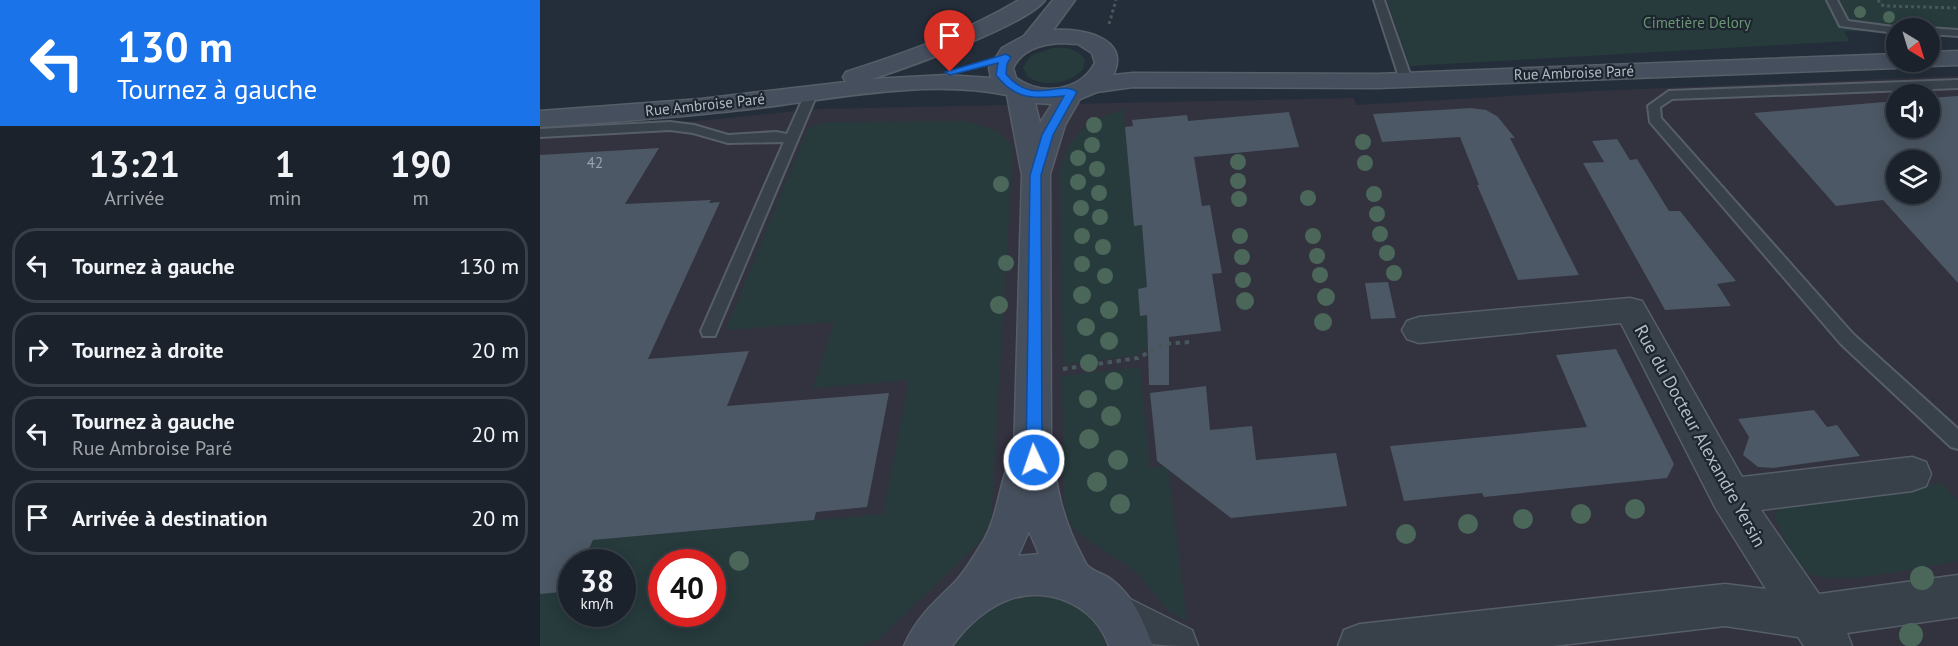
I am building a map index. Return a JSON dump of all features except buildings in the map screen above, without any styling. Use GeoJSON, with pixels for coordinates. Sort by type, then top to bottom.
{"type":"FeatureCollection","features":[{"type":"Feature","properties":{"kind":"street"},"geometry":{"type":"LineString","coordinates":[[752,101],[886,68],[1003,19],[1034,0]]}},
{"type":"Feature","properties":{"kind":"street"},"geometry":{"type":"LineString","coordinates":[[1032,41],[1064,0]]}},
{"type":"Feature","properties":{"kind":"street"},"geometry":{"type":"LineString","coordinates":[[1073,580],[1052,543],[1035,476],[1032,443],[1036,175],[1047,135],[1081,89],[1105,70],[1107,57],[1081,26],[1082,0]]}},
{"type":"Feature","properties":{"kind":"street","name":"Rue Ambroise Paré"},"geometry":{"type":"LineString","coordinates":[[869,88],[961,70],[1006,57],[1017,48],[1032,41],[1061,36],[1094,44],[1150,64],[1251,80]]}},
{"type":"Feature","properties":{"kind":"street"},"geometry":{"type":"LineString","coordinates":[[1006,57],[1000,71],[1002,78],[1014,89],[1025,110],[1028,145],[1036,175]]}},
{"type":"Feature","properties":{"kind":"street"},"geometry":{"type":"LineString","coordinates":[[1940,59],[1958,58]]}},
{"type":"Feature","properties":{"kind":"street","name":"Rue Ambroise Paré"},"geometry":{"type":"LineString","coordinates":[[540,119],[752,101],[869,88],[956,84],[1014,89],[1043,96],[1132,80],[1406,80],[1886,61]]}},
{"type":"Feature","properties":{"kind":"street","name":"Rue du Docteur Alexandre Yersin"},"geometry":{"type":"LineString","coordinates":[[1419,330],[1630,309],[1755,539],[1819,632]]}},
{"type":"Feature","properties":{"kind":"street"},"geometry":{"type":"LineString","coordinates":[[925,641],[969,599],[998,558],[1019,505],[1032,443]]}},
{"type":"Feature","properties":{"kind":"street"},"geometry":{"type":"LineString","coordinates":[[1730,496],[1912,474]]}},
{"type":"Feature","properties":{"kind":"street"},"geometry":{"type":"LineString","coordinates":[[969,599],[999,582],[1014,578],[1044,575],[1073,580],[1098,593],[1125,631],[1176,646]]}},
{"type":"Feature","properties":{"kind":"street"},"geometry":{"type":"LineString","coordinates":[[1360,646],[1725,605],[1819,632],[1958,596]]}},
{"type":"Feature","properties":{"kind":"lane"},"geometry":{"type":"LineString","coordinates":[[1379,0],[1406,80]]}},
{"type":"Feature","properties":{"kind":"lane"},"geometry":{"type":"LineString","coordinates":[[1832,0],[1844,24],[1886,29]]}},
{"type":"Feature","properties":{"kind":"lane"},"geometry":{"type":"LineString","coordinates":[[1940,32],[1958,33]]}},
{"type":"Feature","properties":{"kind":"lane"},"geometry":{"type":"LineString","coordinates":[[1958,84],[1669,95],[1654,106],[1655,118],[1847,339],[1958,441]]}},
{"type":"Feature","properties":{"kind":"lane"},"geometry":{"type":"LineString","coordinates":[[709,331],[811,94]]}},
{"type":"Feature","properties":{"kind":"lane"},"geometry":{"type":"LineString","coordinates":[[540,133],[670,126],[694,129],[728,139],[776,136],[793,138]]}},
{"type":"Feature","properties":{"kind":"path"},"geometry":{"type":"LineString","coordinates":[[1109,24],[1116,0]]}},
{"type":"Feature","properties":{"kind":"path"},"geometry":{"type":"LineString","coordinates":[[1878,0],[1881,5],[1888,6],[1958,8]]}},
{"type":"Feature","properties":{"kind":"path"},"geometry":{"type":"LineString","coordinates":[[1033,374],[1138,358],[1164,344],[1190,342]]}},
{"type":"Feature","properties":{"kind":"shaded area"},"geometry":{"type":"Polygon","coordinates":[[[1958,76],[1958,646],[540,646],[540,137],[816,109],[1354,98],[1356,105],[1593,91],[1958,76]]]}},
{"type":"Feature","properties":{"kind":"green space","name":"Cimetière Delory"},"geometry":{"type":"Polygon","coordinates":[[[1387,0],[1958,0],[1958,28],[1940,27],[1940,18],[1886,18],[1886,32],[1844,31],[1849,41],[1410,66],[1387,0]]]}},
{"type":"Feature","properties":{"kind":"green space"},"geometry":{"type":"Polygon","coordinates":[[[1053,48],[1067,48],[1079,53],[1085,60],[1083,69],[1071,78],[1056,83],[1041,82],[1027,76],[1023,67],[1032,55],[1053,48]]]}},
{"type":"Feature","properties":{"kind":"green space"},"geometry":{"type":"Polygon","coordinates":[[[1123,109],[1134,226],[1142,225],[1147,287],[1141,316],[1150,315],[1151,345],[1138,355],[1063,365],[1060,171],[1069,147],[1082,130],[1099,119],[1123,109]]]}},
{"type":"Feature","properties":{"kind":"green space"},"geometry":{"type":"Polygon","coordinates":[[[963,121],[990,129],[1013,146],[991,522],[981,541],[879,639],[862,646],[540,646],[540,594],[558,592],[558,627],[636,627],[636,549],[589,549],[593,540],[883,514],[909,380],[813,388],[834,322],[726,330],[808,128],[827,122],[963,121]]]}},
{"type":"Feature","properties":{"kind":"green space"},"geometry":{"type":"Polygon","coordinates":[[[1140,367],[1150,468],[1168,466],[1187,622],[1167,609],[1134,570],[1075,531],[1067,516],[1064,502],[1062,376],[1140,367]]]}},
{"type":"Feature","properties":{"kind":"green space"},"geometry":{"type":"Polygon","coordinates":[[[1941,483],[1958,501],[1958,561],[1860,577],[1823,577],[1811,574],[1799,563],[1774,516],[1780,506],[1941,483]]]}},
{"type":"Feature","properties":{"kind":"green space"},"geometry":{"type":"Polygon","coordinates":[[[1034,594],[1058,598],[1079,608],[1095,624],[1106,646],[948,646],[967,626],[986,611],[1007,601],[1034,594]]]}},
{"type":"Feature","properties":{"kind":"route"},"geometry":{"type":"LineString","coordinates":[[950,72],[1006,57],[1000,71],[1004,81],[1012,88],[1022,93],[1038,96],[1054,96],[1071,92],[1047,135],[1036,175],[1032,443],[1034,460]]}}]}
